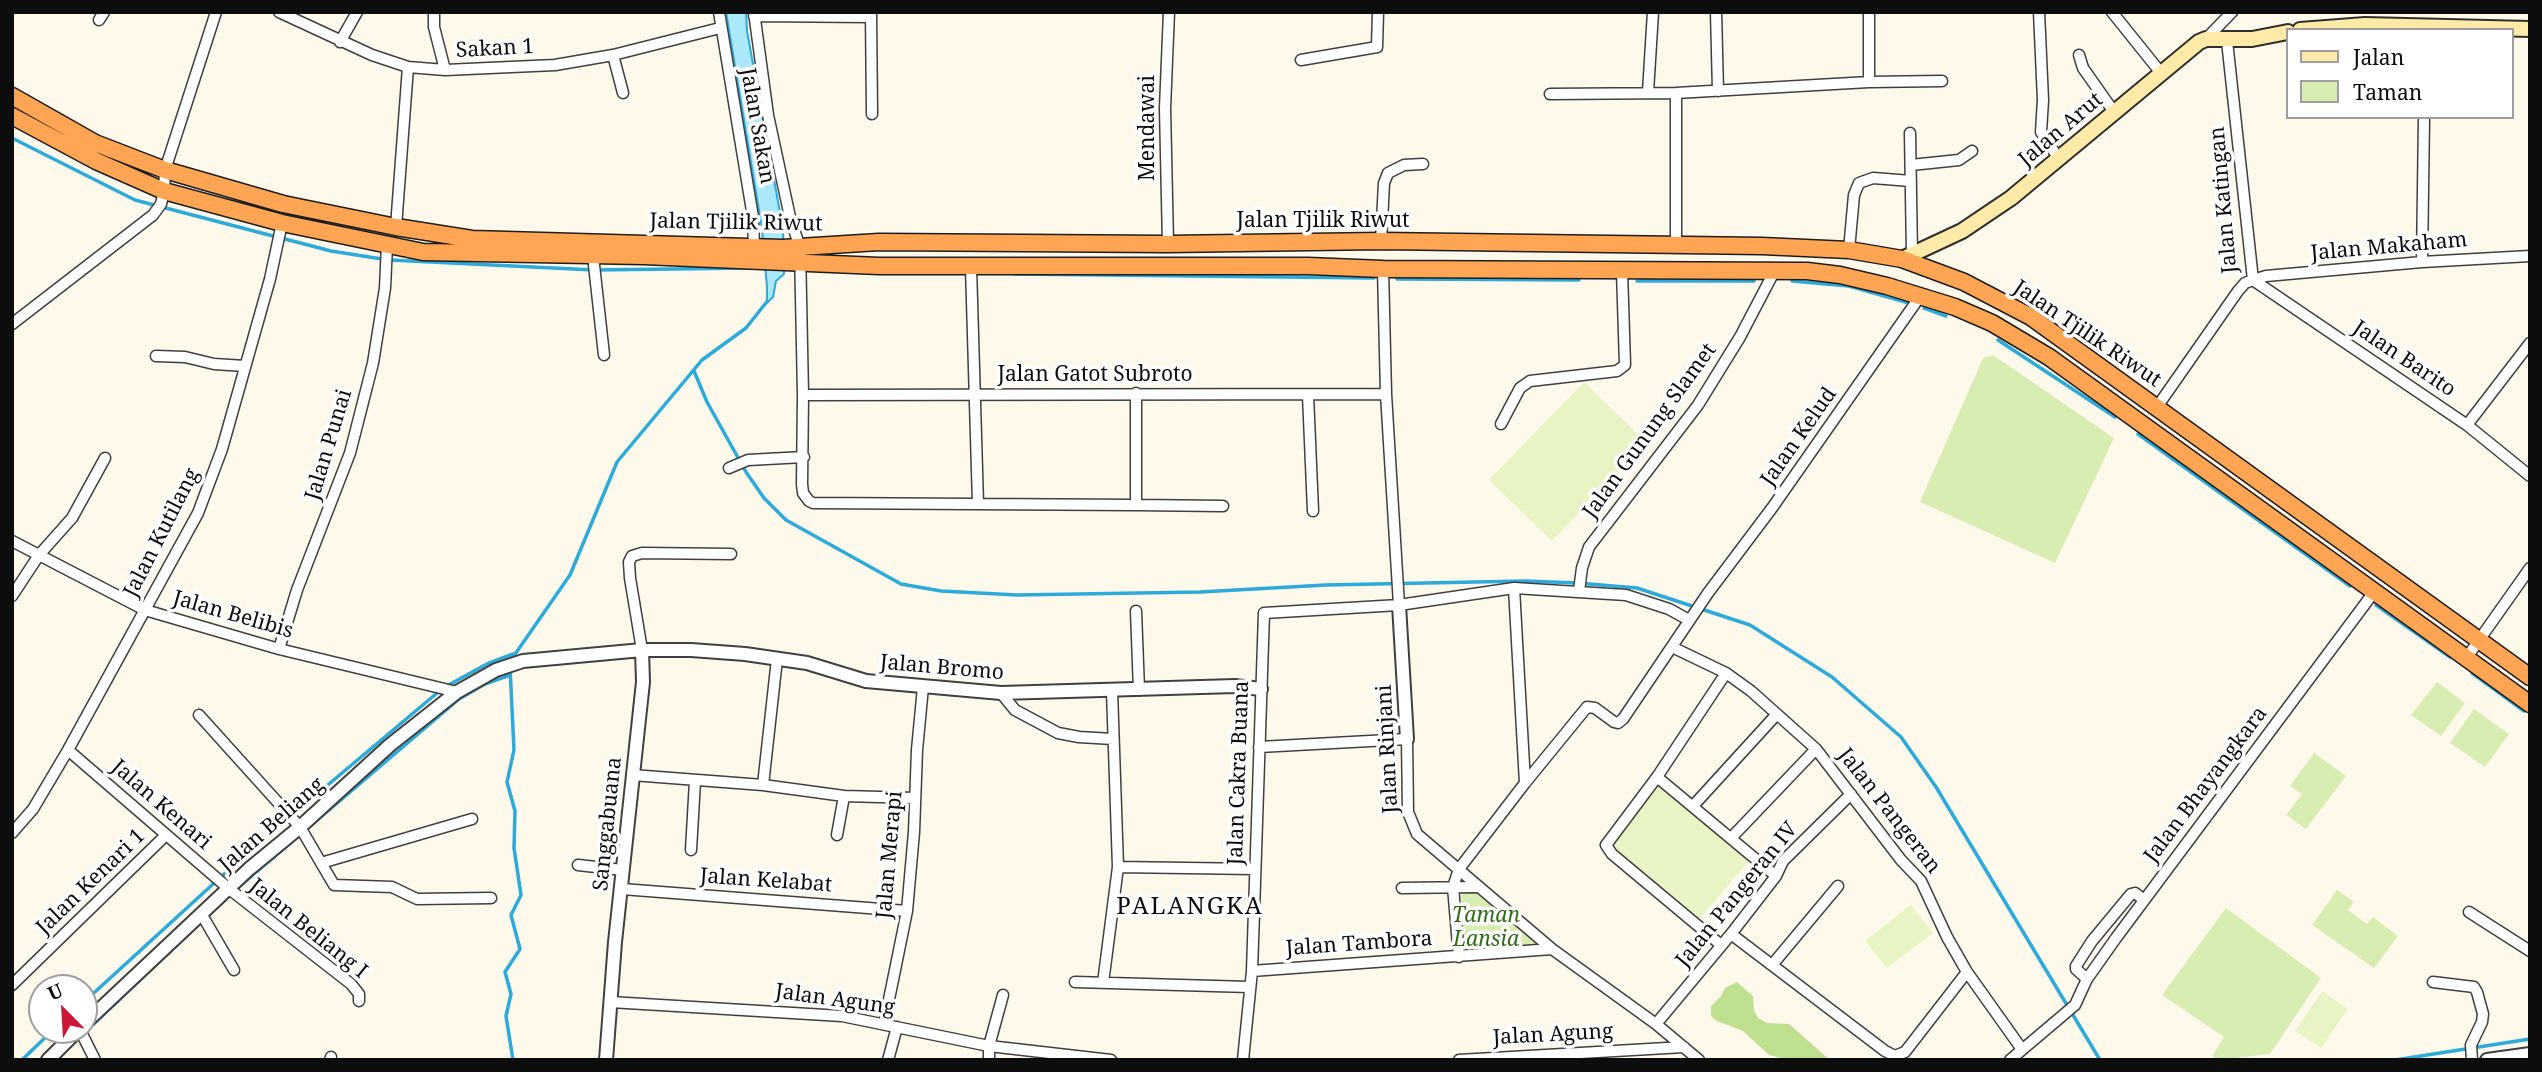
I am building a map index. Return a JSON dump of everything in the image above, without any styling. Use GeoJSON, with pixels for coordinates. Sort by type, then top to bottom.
{"type":"FeatureCollection","features":[{"type":"Feature","properties":{"kind":"highway","name":"Jalan Tjilik Riwut"},"geometry":{"type":"LineString","coordinates":[[12,96],[95,143],[164,170],[283,204],[472,239],[783,255],[879,242],[1168,244],[1381,241],[1849,250],[1907,257],[1964,282],[2031,317],[2530,677]]}},
{"type":"Feature","properties":{"kind":"highway","name":"Jalan Tjilik Riwut"},"geometry":{"type":"LineString","coordinates":[[12,116],[96,161],[164,191],[282,223],[423,252],[593,256],[644,249]]}},
{"type":"Feature","properties":{"kind":"highway"},"geometry":{"type":"LineString","coordinates":[[1557,243],[1558,270]]}},
{"type":"Feature","properties":{"kind":"highway","name":"Jalan Tjilik Riwut"},"geometry":{"type":"LineString","coordinates":[[801,254],[879,266],[1308,266],[1383,269],[1807,271],[1840,275],[1887,286],[1921,295],[1992,323],[2049,357],[2465,660],[2530,704]]}},
{"type":"Feature","properties":{"kind":"highway"},"geometry":{"type":"LineString","coordinates":[[1887,286],[1892,275],[1907,257]]}},
{"type":"Feature","properties":{"kind":"highway"},"geometry":{"type":"LineString","coordinates":[[1955,307],[1964,282]]}},
{"type":"Feature","properties":{"kind":"highway"},"geometry":{"type":"LineString","coordinates":[[2356,579],[2369,560]]}},
{"type":"Feature","properties":{"kind":"main road"},"geometry":{"type":"LineString","coordinates":[[2316,28],[2442,28]]}},
{"type":"Feature","properties":{"kind":"main road"},"geometry":{"type":"LineString","coordinates":[[2206,39],[2252,39],[2286,32]]}},
{"type":"Feature","properties":{"kind":"main road","name":"Jalan Arut"},"geometry":{"type":"LineString","coordinates":[[1907,257],[1962,231],[2011,198],[2192,47],[2206,39]]}},
{"type":"Feature","properties":{"kind":"street"},"geometry":{"type":"LineString","coordinates":[[12,324],[153,215],[161,204],[164,170],[216,12]]}},
{"type":"Feature","properties":{"kind":"street","name":"Sakan 1"},"geometry":{"type":"LineString","coordinates":[[279,12],[340,41],[408,67],[444,71],[555,65],[613,55],[720,28]]}},
{"type":"Feature","properties":{"kind":"street"},"geometry":{"type":"LineString","coordinates":[[340,41],[357,12]]}},
{"type":"Feature","properties":{"kind":"street"},"geometry":{"type":"LineString","coordinates":[[434,12],[444,71]]}},
{"type":"Feature","properties":{"kind":"street","name":"Jalan Sakan"},"geometry":{"type":"LineString","coordinates":[[719,12],[761,252]]}},
{"type":"Feature","properties":{"kind":"street","name":"Mendawai"},"geometry":{"type":"LineString","coordinates":[[1168,244],[1166,108],[1169,12]]}},
{"type":"Feature","properties":{"kind":"street"},"geometry":{"type":"LineString","coordinates":[[1301,60],[1377,47],[1378,12]]}},
{"type":"Feature","properties":{"kind":"street"},"geometry":{"type":"LineString","coordinates":[[1648,92],[1653,12]]}},
{"type":"Feature","properties":{"kind":"street"},"geometry":{"type":"LineString","coordinates":[[1716,12],[1718,91]]}},
{"type":"Feature","properties":{"kind":"street"},"geometry":{"type":"LineString","coordinates":[[1868,12],[1869,82]]}},
{"type":"Feature","properties":{"kind":"street"},"geometry":{"type":"LineString","coordinates":[[2039,12],[2043,100],[2041,132],[2059,159]]}},
{"type":"Feature","properties":{"kind":"street"},"geometry":{"type":"LineString","coordinates":[[2112,12],[2161,73]]}},
{"type":"Feature","properties":{"kind":"street","name":"Jalan Arut"},"geometry":{"type":"LineString","coordinates":[[2206,39],[2232,12]]}},
{"type":"Feature","properties":{"kind":"street"},"geometry":{"type":"LineString","coordinates":[[872,114],[871,14],[754,14],[776,154],[801,254],[804,457],[802,489],[806,498],[813,503],[1223,506]]}},
{"type":"Feature","properties":{"kind":"street","name":"Jalan Katingan"},"geometry":{"type":"LineString","coordinates":[[2157,407],[2238,291],[2253,280],[2227,41]]}},
{"type":"Feature","properties":{"kind":"street"},"geometry":{"type":"LineString","coordinates":[[613,55],[623,93]]}},
{"type":"Feature","properties":{"kind":"street"},"geometry":{"type":"LineString","coordinates":[[2079,55],[2083,68],[2114,112]]}},
{"type":"Feature","properties":{"kind":"street"},"geometry":{"type":"LineString","coordinates":[[396,227],[408,67]]}},
{"type":"Feature","properties":{"kind":"street"},"geometry":{"type":"LineString","coordinates":[[1550,94],[1676,93],[1869,82],[1942,81]]}},
{"type":"Feature","properties":{"kind":"street"},"geometry":{"type":"LineString","coordinates":[[1676,93],[1676,245]]}},
{"type":"Feature","properties":{"kind":"street"},"geometry":{"type":"LineString","coordinates":[[2422,262],[2424,119]]}},
{"type":"Feature","properties":{"kind":"street"},"geometry":{"type":"LineString","coordinates":[[1907,257],[1911,181],[1910,133]]}},
{"type":"Feature","properties":{"kind":"street"},"geometry":{"type":"LineString","coordinates":[[1911,165],[1959,160],[1972,151]]}},
{"type":"Feature","properties":{"kind":"street"},"geometry":{"type":"LineString","coordinates":[[1381,241],[1384,183],[1388,173],[1404,165],[1423,164]]}},
{"type":"Feature","properties":{"kind":"street"},"geometry":{"type":"LineString","coordinates":[[1849,250],[1854,195],[1859,183],[1873,178],[1911,181]]}},
{"type":"Feature","properties":{"kind":"street","name":"Jalan Kutilang"},"geometry":{"type":"LineString","coordinates":[[12,833],[33,809],[68,750],[188,534],[208,491],[270,279],[282,223]]}},
{"type":"Feature","properties":{"kind":"street","name":"Jalan Punai"},"geometry":{"type":"LineString","coordinates":[[279,649],[297,590],[350,453],[373,363],[385,288],[387,245]]}},
{"type":"Feature","properties":{"kind":"street"},"geometry":{"type":"LineString","coordinates":[[593,256],[604,355]]}},
{"type":"Feature","properties":{"kind":"street","name":"Jalan Makaham"},"geometry":{"type":"LineString","coordinates":[[2253,280],[2266,276],[2422,262],[2530,256]]}},
{"type":"Feature","properties":{"kind":"street"},"geometry":{"type":"LineString","coordinates":[[971,267],[978,504]]}},
{"type":"Feature","properties":{"kind":"street"},"geometry":{"type":"LineString","coordinates":[[1383,269],[1386,394],[1398,599],[1580,584],[1693,615],[1623,719],[1618,723],[1614,722],[1595,708],[1587,707],[1459,869],[1452,887],[1459,957]]}},
{"type":"Feature","properties":{"kind":"street"},"geometry":{"type":"LineString","coordinates":[[1501,424],[1520,388],[1530,381],[1616,371],[1625,365],[1622,271]]}},
{"type":"Feature","properties":{"kind":"street","name":"Jalan Gunung Slamet"},"geometry":{"type":"LineString","coordinates":[[1580,584],[1589,547],[1698,405],[1740,337],[1774,272]]}},
{"type":"Feature","properties":{"kind":"street","name":"Jalan Barito"},"geometry":{"type":"LineString","coordinates":[[2253,280],[2467,425],[2530,476]]}},
{"type":"Feature","properties":{"kind":"street","name":"Jalan Kelud"},"geometry":{"type":"LineString","coordinates":[[1693,615],[1772,508],[1921,295]]}},
{"type":"Feature","properties":{"kind":"street"},"geometry":{"type":"LineString","coordinates":[[2467,425],[2530,343]]}},
{"type":"Feature","properties":{"kind":"street"},"geometry":{"type":"LineString","coordinates":[[156,356],[185,357],[214,364],[245,366]]}},
{"type":"Feature","properties":{"kind":"street"},"geometry":{"type":"LineString","coordinates":[[1136,393],[1136,505]]}},
{"type":"Feature","properties":{"kind":"street","name":"Jalan Gatot Subroto"},"geometry":{"type":"LineString","coordinates":[[803,395],[1386,394]]}},
{"type":"Feature","properties":{"kind":"street"},"geometry":{"type":"LineString","coordinates":[[1308,395],[1312,511]]}},
{"type":"Feature","properties":{"kind":"street"},"geometry":{"type":"LineString","coordinates":[[738,464],[804,457]]}},
{"type":"Feature","properties":{"kind":"street"},"geometry":{"type":"LineString","coordinates":[[12,596],[39,555],[72,518],[105,458]]}},
{"type":"Feature","properties":{"kind":"street","name":"Jalan Belibis"},"geometry":{"type":"LineString","coordinates":[[12,541],[145,610],[279,649],[457,692]]}},
{"type":"Feature","properties":{"kind":"street"},"geometry":{"type":"LineString","coordinates":[[642,650],[630,578],[629,562],[632,556],[642,553],[730,554]]}},
{"type":"Feature","properties":{"kind":"street"},"geometry":{"type":"LineString","coordinates":[[2465,660],[2530,568]]}},
{"type":"Feature","properties":{"kind":"street"},"geometry":{"type":"LineString","coordinates":[[1514,588],[1525,783]]}},
{"type":"Feature","properties":{"kind":"street","name":"Jalan Bhayangkara"},"geometry":{"type":"LineString","coordinates":[[2021,1048],[2075,1005],[2087,979],[2144,900],[2374,592]]}},
{"type":"Feature","properties":{"kind":"street","name":"Jalan Cakra Buana"},"geometry":{"type":"LineString","coordinates":[[1243,1060],[1252,971],[1264,613],[1398,599]]}},
{"type":"Feature","properties":{"kind":"street","name":"Jalan Rinjani"},"geometry":{"type":"LineString","coordinates":[[1398,599],[1407,739],[1408,812],[1412,827],[1433,849],[1552,949],[1656,1024],[1699,1060]]}},
{"type":"Feature","properties":{"kind":"street"},"geometry":{"type":"LineString","coordinates":[[1136,611],[1139,691]]}},
{"type":"Feature","properties":{"kind":"street","name":"Jalan Pangeran"},"geometry":{"type":"LineString","coordinates":[[1672,647],[1726,673],[1816,749],[1901,860],[1921,881],[1967,972],[2021,1048]]}},
{"type":"Feature","properties":{"kind":"street","name":"Sanggabuana"},"geometry":{"type":"LineString","coordinates":[[610,1002],[643,682],[642,650]]}},
{"type":"Feature","properties":{"kind":"street","name":"Jalan Bromo"},"geometry":{"type":"LineString","coordinates":[[496,670],[523,661],[623,651],[691,650],[807,663],[866,681],[1001,693],[1139,691],[1235,686],[1261,689]]}},
{"type":"Feature","properties":{"kind":"street"},"geometry":{"type":"LineString","coordinates":[[763,785],[777,659]]}},
{"type":"Feature","properties":{"kind":"street","name":"Jalan Beliang"},"geometry":{"type":"LineString","coordinates":[[98,1010],[228,888],[390,745],[457,692],[496,670]]}},
{"type":"Feature","properties":{"kind":"street"},"geometry":{"type":"LineString","coordinates":[[1721,945],[1612,854],[1606,845],[1657,777],[1726,673]]}},
{"type":"Feature","properties":{"kind":"street","name":"Jalan Merapi"},"geometry":{"type":"LineString","coordinates":[[884,1024],[907,911],[923,687]]}},
{"type":"Feature","properties":{"kind":"street"},"geometry":{"type":"LineString","coordinates":[[1103,983],[1118,867],[1112,691]]}},
{"type":"Feature","properties":{"kind":"street"},"geometry":{"type":"LineString","coordinates":[[1001,693],[1014,710],[1058,733],[1113,738]]}},
{"type":"Feature","properties":{"kind":"street"},"geometry":{"type":"LineString","coordinates":[[1693,806],[1777,714]]}},
{"type":"Feature","properties":{"kind":"street"},"geometry":{"type":"LineString","coordinates":[[199,715],[300,827],[332,883],[338,887],[392,887],[417,899],[491,898]]}},
{"type":"Feature","properties":{"kind":"street"},"geometry":{"type":"LineString","coordinates":[[1259,747],[1407,739]]}},
{"type":"Feature","properties":{"kind":"street"},"geometry":{"type":"LineString","coordinates":[[1732,838],[1816,749]]}},
{"type":"Feature","properties":{"kind":"street","name":"Jalan Kenari"},"geometry":{"type":"LineString","coordinates":[[68,750],[228,888]]}},
{"type":"Feature","properties":{"kind":"street"},"geometry":{"type":"LineString","coordinates":[[632,775],[763,785],[845,796],[915,798]]}},
{"type":"Feature","properties":{"kind":"street"},"geometry":{"type":"LineString","coordinates":[[1657,777],[1776,876]]}},
{"type":"Feature","properties":{"kind":"street"},"geometry":{"type":"LineString","coordinates":[[691,850],[695,781]]}},
{"type":"Feature","properties":{"kind":"street","name":"Jalan Pangeran IV"},"geometry":{"type":"LineString","coordinates":[[1656,1024],[1731,934],[1776,876],[1783,861],[1852,794]]}},
{"type":"Feature","properties":{"kind":"street"},"geometry":{"type":"LineString","coordinates":[[836,835],[845,796]]}},
{"type":"Feature","properties":{"kind":"street"},"geometry":{"type":"LineString","coordinates":[[321,863],[472,819]]}},
{"type":"Feature","properties":{"kind":"street","name":"Jalan Kenari 1"},"geometry":{"type":"LineString","coordinates":[[12,985],[166,835]]}},
{"type":"Feature","properties":{"kind":"street"},"geometry":{"type":"LineString","coordinates":[[578,865],[624,870]]}},
{"type":"Feature","properties":{"kind":"street"},"geometry":{"type":"LineString","coordinates":[[1118,867],[1254,869]]}},
{"type":"Feature","properties":{"kind":"street"},"geometry":{"type":"LineString","coordinates":[[1772,965],[1838,886]]}},
{"type":"Feature","properties":{"kind":"street"},"geometry":{"type":"LineString","coordinates":[[1402,888],[1477,887]]}},
{"type":"Feature","properties":{"kind":"street","name":"Jalan Beliang I"},"geometry":{"type":"LineString","coordinates":[[228,888],[351,984],[359,995],[359,1001]]}},
{"type":"Feature","properties":{"kind":"street","name":"Jalan Kelabat"},"geometry":{"type":"LineString","coordinates":[[622,889],[907,911]]}},
{"type":"Feature","properties":{"kind":"street"},"geometry":{"type":"LineString","coordinates":[[2087,979],[2076,969],[2076,965],[2092,941],[2131,894],[2135,893],[2144,900]]}},
{"type":"Feature","properties":{"kind":"street"},"geometry":{"type":"LineString","coordinates":[[2469,912],[2530,951]]}},
{"type":"Feature","properties":{"kind":"street"},"geometry":{"type":"LineString","coordinates":[[202,915],[234,970]]}},
{"type":"Feature","properties":{"kind":"street"},"geometry":{"type":"LineString","coordinates":[[1731,934],[1895,1056],[1905,1052],[1967,972]]}},
{"type":"Feature","properties":{"kind":"street","name":"Jalan Tambora"},"geometry":{"type":"LineString","coordinates":[[1252,971],[1552,949]]}},
{"type":"Feature","properties":{"kind":"street"},"geometry":{"type":"LineString","coordinates":[[1075,982],[1249,987]]}},
{"type":"Feature","properties":{"kind":"street"},"geometry":{"type":"LineString","coordinates":[[2433,982],[2474,987],[2477,992],[2483,1014],[2471,1045],[2472,1060]]}},
{"type":"Feature","properties":{"kind":"street"},"geometry":{"type":"LineString","coordinates":[[989,1060],[989,1046],[1003,995]]}},
{"type":"Feature","properties":{"kind":"street"},"geometry":{"type":"LineString","coordinates":[[606,1060],[610,1002]]}},
{"type":"Feature","properties":{"kind":"street","name":"Jalan Agung"},"geometry":{"type":"LineString","coordinates":[[610,1002],[842,1016],[989,1046],[1111,1060]]}},
{"type":"Feature","properties":{"kind":"street"},"geometry":{"type":"LineString","coordinates":[[888,1060],[897,1027]]}},
{"type":"Feature","properties":{"kind":"street"},"geometry":{"type":"LineString","coordinates":[[48,1060],[65,1044]]}},
{"type":"Feature","properties":{"kind":"street"},"geometry":{"type":"LineString","coordinates":[[86,1044],[95,1060]]}},
{"type":"Feature","properties":{"kind":"street","name":"Jalan Agung"},"geometry":{"type":"LineString","coordinates":[[1459,1060],[1684,1047]]}},
{"type":"Feature","properties":{"kind":"street"},"geometry":{"type":"LineString","coordinates":[[2010,1060],[2021,1048]]}},
{"type":"Feature","properties":{"kind":"street"},"geometry":{"type":"LineString","coordinates":[[2487,1060],[2530,1054]]}},
{"type":"Feature","properties":{"kind":"green space"},"geometry":{"type":"Polygon","coordinates":[[[1993,355],[2114,438],[2055,563],[1920,502],[1983,358],[1993,355]]]}},
{"type":"Feature","properties":{"kind":"green space"},"geometry":{"type":"Polygon","coordinates":[[[1584,382],[1647,443],[1552,541],[1489,480],[1584,382]]]}},
{"type":"Feature","properties":{"kind":"green space"},"geometry":{"type":"Polygon","coordinates":[[[2437,682],[2465,703],[2441,736],[2411,715],[2437,682]]]}},
{"type":"Feature","properties":{"kind":"green space"},"geometry":{"type":"Polygon","coordinates":[[[2474,709],[2509,734],[2485,767],[2450,743],[2474,709]]]}},
{"type":"Feature","properties":{"kind":"green space"},"geometry":{"type":"Polygon","coordinates":[[[2314,753],[2346,776],[2306,829],[2286,815],[2302,794],[2290,786],[2314,753]]]}},
{"type":"Feature","properties":{"kind":"green space"},"geometry":{"type":"Polygon","coordinates":[[[1660,785],[1750,859],[1698,921],[1608,847],[1660,785]]]}},
{"type":"Feature","properties":{"kind":"green space"},"geometry":{"type":"Polygon","coordinates":[[[2337,890],[2354,902],[2348,910],[2367,924],[2373,917],[2398,936],[2374,968],[2312,925],[2337,890]]]}},
{"type":"Feature","properties":{"kind":"green space","name":"Taman Lansia"},"geometry":{"type":"Polygon","coordinates":[[[1474,891],[1536,943],[1532,947],[1469,952],[1464,942],[1461,896],[1465,892],[1474,891]]]}},
{"type":"Feature","properties":{"kind":"green space"},"geometry":{"type":"Polygon","coordinates":[[[1911,905],[1933,933],[1887,968],[1865,941],[1911,905]]]}},
{"type":"Feature","properties":{"kind":"green space"},"geometry":{"type":"Polygon","coordinates":[[[2226,908],[2321,978],[2270,1054],[2218,1060],[2212,1056],[2224,1037],[2162,995],[2226,908]]]}},
{"type":"Feature","properties":{"kind":"green space"},"geometry":{"type":"Polygon","coordinates":[[[1737,982],[1753,996],[1754,1010],[1758,1018],[1767,1023],[1789,1024],[1830,1060],[1789,1060],[1769,1055],[1743,1031],[1711,1016],[1711,1006],[1725,988],[1737,982]]]}},
{"type":"Feature","properties":{"kind":"green space"},"geometry":{"type":"Polygon","coordinates":[[[2322,991],[2348,1009],[2321,1048],[2295,1031],[2322,991]]]}},
{"type":"Feature","properties":{"kind":"water"},"geometry":{"type":"Polygon","coordinates":[[[726,12],[746,12],[747,31],[783,229],[784,274],[776,281],[773,297],[763,307],[767,300],[767,287],[762,229],[726,12]]]}},
{"type":"Feature","properties":{"kind":"waterway"},"geometry":{"type":"LineString","coordinates":[[12,138],[135,200],[273,236]]}},
{"type":"Feature","properties":{"kind":"waterway"},"geometry":{"type":"LineString","coordinates":[[285,239],[331,251],[382,259]]}},
{"type":"Feature","properties":{"kind":"waterway"},"geometry":{"type":"LineString","coordinates":[[390,260],[594,270],[751,268]]}},
{"type":"Feature","properties":{"kind":"waterway"},"geometry":{"type":"LineString","coordinates":[[1014,274],[1374,278]]}},
{"type":"Feature","properties":{"kind":"waterway"},"geometry":{"type":"LineString","coordinates":[[1397,279],[1579,280]]}},
{"type":"Feature","properties":{"kind":"waterway"},"geometry":{"type":"LineString","coordinates":[[1637,281],[1754,281]]}},
{"type":"Feature","properties":{"kind":"waterway"},"geometry":{"type":"LineString","coordinates":[[1792,281],[1849,286],[1909,303]]}},
{"type":"Feature","properties":{"kind":"waterway"},"geometry":{"type":"LineString","coordinates":[[511,660],[570,575],[617,462],[702,360],[746,328],[765,304]]}},
{"type":"Feature","properties":{"kind":"waterway"},"geometry":{"type":"LineString","coordinates":[[1924,308],[1946,316]]}},
{"type":"Feature","properties":{"kind":"waterway"},"geometry":{"type":"LineString","coordinates":[[1998,340],[2115,417]]}},
{"type":"Feature","properties":{"kind":"waterway"},"geometry":{"type":"LineString","coordinates":[[694,371],[707,402],[746,472],[764,498],[786,520],[901,584],[941,591],[1017,595],[1200,592],[1326,585],[1525,581],[1577,583],[1637,588],[1750,625],[1832,677],[1901,737],[1936,787],[2100,1060]]}},
{"type":"Feature","properties":{"kind":"waterway"},"geometry":{"type":"LineString","coordinates":[[2138,434],[2350,586]]}},
{"type":"Feature","properties":{"kind":"waterway"},"geometry":{"type":"LineString","coordinates":[[2376,605],[2450,657]]}},
{"type":"Feature","properties":{"kind":"waterway"},"geometry":{"type":"LineString","coordinates":[[98,989],[247,853],[443,688],[487,664],[513,654]]}},
{"type":"Feature","properties":{"kind":"waterway"},"geometry":{"type":"LineString","coordinates":[[510,667],[514,750],[507,782],[515,811],[514,848],[521,895],[511,915],[520,949],[505,972],[511,994],[506,1016],[513,1060]]}},
{"type":"Feature","properties":{"kind":"waterway"},"geometry":{"type":"LineString","coordinates":[[2472,673],[2524,711]]}},
{"type":"Feature","properties":{"kind":"waterway"},"geometry":{"type":"LineString","coordinates":[[98,1020],[233,892],[459,699],[485,684],[510,675]]}},
{"type":"Feature","properties":{"kind":"waterway"},"geometry":{"type":"LineString","coordinates":[[2395,1060],[2530,1039]]}},
{"type":"Feature","properties":{"kind":"waterway"},"geometry":{"type":"LineString","coordinates":[[22,1060],[39,1044]]}},
{"type":"Feature","properties":{"kind":"district","name":"PALANGKA"},"geometry":{"type":"Point","coordinates":[1190,907]}}]}
